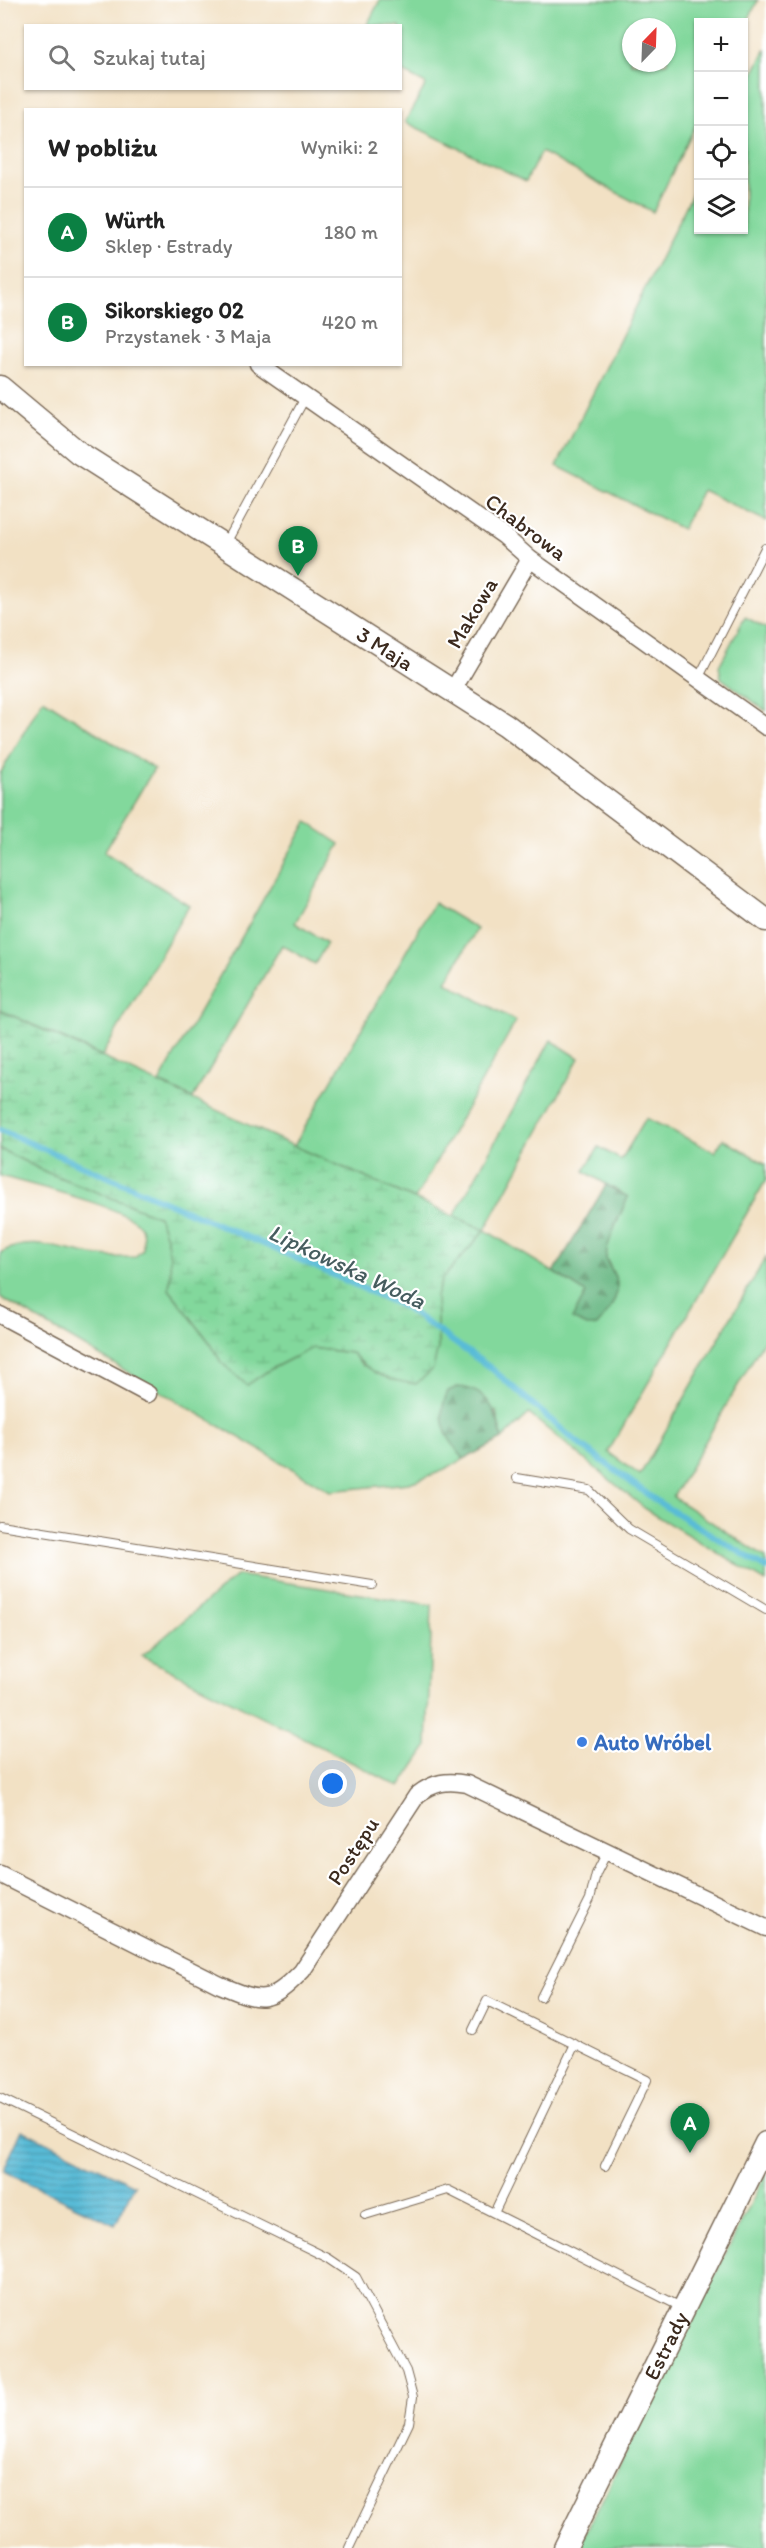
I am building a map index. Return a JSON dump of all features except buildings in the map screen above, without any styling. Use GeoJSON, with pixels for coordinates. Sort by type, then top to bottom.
{"type":"FeatureCollection","features":[{"type":"Feature","properties":{"kind":"main road","name":"3 Maja"},"geometry":{"type":"LineString","coordinates":[[0,387],[79,453],[507,725],[766,920]]}},
{"type":"Feature","properties":{"kind":"main road","name":"Estrady"},"geometry":{"type":"LineString","coordinates":[[565,2548],[766,2143]]}},
{"type":"Feature","properties":{"kind":"street","name":"Chabrowa"},"geometry":{"type":"LineString","coordinates":[[261,366],[504,536],[530,559],[766,727]]}},
{"type":"Feature","properties":{"kind":"street","name":"Makowa"},"geometry":{"type":"LineString","coordinates":[[453,690],[530,559]]}},
{"type":"Feature","properties":{"kind":"street"},"geometry":{"type":"LineString","coordinates":[[0,1315],[148,1394]]}},
{"type":"Feature","properties":{"kind":"street","name":"Postępu"},"geometry":{"type":"LineString","coordinates":[[0,1874],[218,1984],[245,1995],[264,1998],[282,1991],[302,1971],[417,1795],[428,1786],[450,1781],[467,1784],[766,1928]]}},
{"type":"Feature","properties":{"kind":"lane"},"geometry":{"type":"LineString","coordinates":[[225,546],[305,398]]}},
{"type":"Feature","properties":{"kind":"lane"},"geometry":{"type":"LineString","coordinates":[[698,679],[765,548]]}},
{"type":"Feature","properties":{"kind":"lane"},"geometry":{"type":"LineString","coordinates":[[516,1478],[589,1490],[629,1529],[766,1610]]}},
{"type":"Feature","properties":{"kind":"lane"},"geometry":{"type":"LineString","coordinates":[[0,1525],[372,1585]]}},
{"type":"Feature","properties":{"kind":"lane"},"geometry":{"type":"LineString","coordinates":[[541,1997],[590,1899],[596,1875],[607,1852]]}},
{"type":"Feature","properties":{"kind":"lane"},"geometry":{"type":"LineString","coordinates":[[473,2030],[487,2001],[647,2080],[605,2166]]}},
{"type":"Feature","properties":{"kind":"lane"},"geometry":{"type":"LineString","coordinates":[[494,2213],[575,2044]]}},
{"type":"Feature","properties":{"kind":"lane"},"geometry":{"type":"LineString","coordinates":[[0,2098],[328,2258],[356,2277],[406,2371],[413,2397],[409,2423],[349,2548]]}},
{"type":"Feature","properties":{"kind":"lane"},"geometry":{"type":"LineString","coordinates":[[365,2215],[448,2190],[684,2308]]}},
{"type":"Feature","properties":{"kind":"green space"},"geometry":{"type":"Polygon","coordinates":[[[380,0],[758,0],[748,21],[748,18],[694,18],[694,128],[653,212],[541,152],[526,181],[405,122],[426,84],[402,72],[402,24],[368,24],[380,0]]]}},
{"type":"Feature","properties":{"kind":"green space"},"geometry":{"type":"Polygon","coordinates":[[[766,48],[766,521],[702,490],[682,529],[557,466],[694,190],[694,234],[748,234],[748,85],[766,48]]]}},
{"type":"Feature","properties":{"kind":"green space"},"geometry":{"type":"Polygon","coordinates":[[[745,617],[766,628],[766,711],[721,678],[719,666],[745,617]]]}},
{"type":"Feature","properties":{"kind":"green space"},"geometry":{"type":"Polygon","coordinates":[[[43,699],[154,769],[104,852],[189,905],[102,1056],[0,1010],[0,774],[43,699]]]}},
{"type":"Feature","properties":{"kind":"green space"},"geometry":{"type":"Polygon","coordinates":[[[307,822],[340,844],[295,923],[327,943],[315,964],[282,945],[193,1098],[159,1083],[307,822]]]}},
{"type":"Feature","properties":{"kind":"green space"},"geometry":{"type":"Polygon","coordinates":[[[434,903],[477,929],[446,982],[516,1021],[415,1199],[294,1146],[434,903]]]}},
{"type":"Feature","properties":{"kind":"green space"},"geometry":{"type":"Polygon","coordinates":[[[0,1010],[294,1146],[485,1230],[442,1279],[436,1296],[438,1348],[433,1369],[416,1384],[406,1383],[373,1371],[352,1353],[312,1348],[269,1370],[247,1385],[221,1362],[211,1344],[169,1289],[171,1270],[169,1252],[158,1216],[46,1172],[0,1149],[0,1010]]]}},
{"type":"Feature","properties":{"kind":"green space"},"geometry":{"type":"Polygon","coordinates":[[[551,1040],[579,1058],[485,1230],[454,1216],[551,1040]]]}},
{"type":"Feature","properties":{"kind":"green space"},"geometry":{"type":"Polygon","coordinates":[[[646,1118],[715,1152],[723,1139],[766,1164],[766,1180],[608,1452],[640,1475],[766,1257],[766,1337],[673,1497],[766,1558],[766,1582],[648,1511],[529,1414],[502,1439],[496,1411],[453,1445],[464,1459],[437,1473],[409,1483],[330,1491],[0,1297],[0,1253],[11,1248],[34,1244],[98,1256],[135,1257],[143,1249],[143,1240],[140,1226],[132,1219],[117,1212],[75,1197],[0,1176],[0,1149],[46,1172],[158,1216],[169,1252],[171,1269],[169,1289],[211,1344],[221,1362],[247,1385],[269,1370],[312,1348],[352,1353],[363,1366],[438,1348],[436,1296],[442,1279],[485,1230],[587,1293],[573,1319],[609,1311],[615,1297],[617,1281],[606,1258],[608,1242],[628,1197],[584,1171],[599,1147],[621,1160],[646,1118]]]}},
{"type":"Feature","properties":{"kind":"green space"},"geometry":{"type":"Polygon","coordinates":[[[606,1185],[628,1197],[614,1228],[606,1254],[607,1262],[616,1280],[617,1293],[612,1305],[597,1326],[587,1326],[572,1319],[586,1293],[554,1272],[606,1185]]]}},
{"type":"Feature","properties":{"kind":"green space"},"geometry":{"type":"Polygon","coordinates":[[[457,1387],[477,1392],[484,1397],[494,1411],[502,1439],[464,1459],[447,1435],[442,1419],[442,1410],[448,1391],[457,1387]]]}},
{"type":"Feature","properties":{"kind":"green space"},"geometry":{"type":"Polygon","coordinates":[[[237,1575],[432,1605],[427,1747],[400,1787],[142,1656],[237,1575]]]}},
{"type":"Feature","properties":{"kind":"green space"},"geometry":{"type":"Polygon","coordinates":[[[766,2173],[766,2548],[578,2548],[766,2173]]]}},
{"type":"Feature","properties":{"kind":"water"},"geometry":{"type":"Polygon","coordinates":[[[22,2130],[135,2185],[115,2225],[3,2171],[22,2130]]]}},
{"type":"Feature","properties":{"kind":"waterway","name":"Lipkowska Woda"},"geometry":{"type":"LineString","coordinates":[[0,1130],[404,1307],[492,1369],[574,1440],[658,1502],[766,1568]]}},
{"type":"Feature","properties":{"kind":"place","name":"Sikorskiego 02"},"geometry":{"type":"Point","coordinates":[298,576]}},
{"type":"Feature","properties":{"kind":"place","name":"Auto Wróbel"},"geometry":{"type":"Point","coordinates":[582,1742]}},
{"type":"Feature","properties":{"kind":"place","name":"Würth"},"geometry":{"type":"Point","coordinates":[690,2153]}}]}
